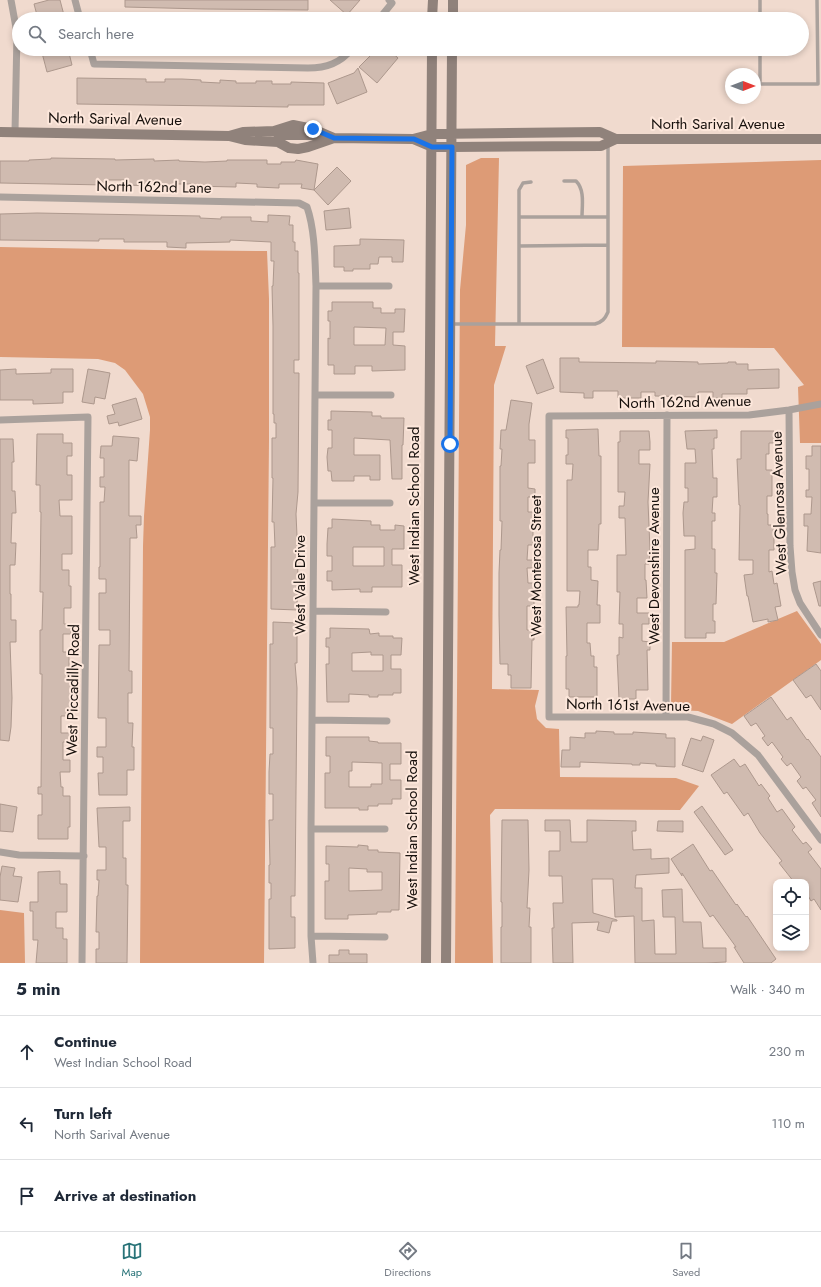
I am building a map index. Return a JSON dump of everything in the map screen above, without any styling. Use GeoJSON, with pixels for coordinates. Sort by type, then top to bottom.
{"type":"FeatureCollection","features":[{"type":"Feature","properties":{"kind":"main road"},"geometry":{"type":"LineString","coordinates":[[432,12],[433,0]]}},
{"type":"Feature","properties":{"kind":"main road"},"geometry":{"type":"LineString","coordinates":[[452,12],[453,0]]}},
{"type":"Feature","properties":{"kind":"main road","name":"West Indian School Road"},"geometry":{"type":"LineString","coordinates":[[426,963],[432,56]]}},
{"type":"Feature","properties":{"kind":"main road"},"geometry":{"type":"LineString","coordinates":[[446,963],[452,56]]}},
{"type":"Feature","properties":{"kind":"main road","name":"North Sarival Avenue"},"geometry":{"type":"LineString","coordinates":[[278,136],[293,125],[313,129],[330,136],[414,139],[432,134],[600,132],[612,141]]}},
{"type":"Feature","properties":{"kind":"main road","name":"North Sarival Avenue"},"geometry":{"type":"LineString","coordinates":[[0,132],[229,136],[243,132],[278,136],[289,148],[308,147],[330,136]]}},
{"type":"Feature","properties":{"kind":"main road","name":"North Sarival Avenue"},"geometry":{"type":"LineString","coordinates":[[414,139],[432,147],[601,146],[612,141],[821,139]]}},
{"type":"Feature","properties":{"kind":"street"},"geometry":{"type":"LineString","coordinates":[[11,0],[14,12]]}},
{"type":"Feature","properties":{"kind":"street"},"geometry":{"type":"LineString","coordinates":[[74,0],[78,12]]}},
{"type":"Feature","properties":{"kind":"street"},"geometry":{"type":"LineString","coordinates":[[384,12],[390,2]]}},
{"type":"Feature","properties":{"kind":"street"},"geometry":{"type":"LineString","coordinates":[[15,132],[17,56]]}},
{"type":"Feature","properties":{"kind":"street"},"geometry":{"type":"LineString","coordinates":[[92,56],[94,64],[319,68],[330,66],[345,56]]}},
{"type":"Feature","properties":{"kind":"street","name":"North 162nd Lane"},"geometry":{"type":"LineString","coordinates":[[0,197],[299,203],[307,207]]}},
{"type":"Feature","properties":{"kind":"street","name":"West Vale Drive"},"geometry":{"type":"LineString","coordinates":[[307,207],[314,249],[316,286],[310,936],[313,963]]}},
{"type":"Feature","properties":{"kind":"street"},"geometry":{"type":"LineString","coordinates":[[316,286],[389,286]]}},
{"type":"Feature","properties":{"kind":"street"},"geometry":{"type":"LineString","coordinates":[[315,395],[390,395]]}},
{"type":"Feature","properties":{"kind":"street","name":"North 162nd Avenue"},"geometry":{"type":"LineString","coordinates":[[549,416],[749,415],[821,404]]}},
{"type":"Feature","properties":{"kind":"street","name":"West Glenrosa Avenue"},"geometry":{"type":"LineString","coordinates":[[789,410],[790,546],[792,572],[795,590],[800,604],[820,632]]}},
{"type":"Feature","properties":{"kind":"street","name":"West Devonshire Avenue"},"geometry":{"type":"LineString","coordinates":[[666,717],[668,415]]}},
{"type":"Feature","properties":{"kind":"street","name":"West Monterosa Street"},"geometry":{"type":"LineString","coordinates":[[549,416],[549,717]]}},
{"type":"Feature","properties":{"kind":"street","name":"West Piccadilly Road"},"geometry":{"type":"LineString","coordinates":[[0,420],[88,417],[82,963]]}},
{"type":"Feature","properties":{"kind":"street"},"geometry":{"type":"LineString","coordinates":[[314,503],[390,503]]}},
{"type":"Feature","properties":{"kind":"street"},"geometry":{"type":"LineString","coordinates":[[313,612],[386,612]]}},
{"type":"Feature","properties":{"kind":"street","name":"North 161st Avenue"},"geometry":{"type":"LineString","coordinates":[[549,717],[688,717],[714,724],[732,733],[758,755],[821,840]]}},
{"type":"Feature","properties":{"kind":"street"},"geometry":{"type":"LineString","coordinates":[[312,720],[387,721]]}},
{"type":"Feature","properties":{"kind":"street"},"geometry":{"type":"LineString","coordinates":[[311,829],[385,829]]}},
{"type":"Feature","properties":{"kind":"street"},"geometry":{"type":"LineString","coordinates":[[0,852],[19,855],[84,856]]}},
{"type":"Feature","properties":{"kind":"street"},"geometry":{"type":"LineString","coordinates":[[310,936],[385,937]]}},
{"type":"Feature","properties":{"kind":"lane"},"geometry":{"type":"LineString","coordinates":[[760,0],[760,12]]}},
{"type":"Feature","properties":{"kind":"lane"},"geometry":{"type":"LineString","coordinates":[[760,56],[760,84],[818,84],[818,0]]}},
{"type":"Feature","properties":{"kind":"lane"},"geometry":{"type":"LineString","coordinates":[[450,324],[595,324],[601,322],[605,318],[608,312],[608,217],[612,141]]}},
{"type":"Feature","properties":{"kind":"lane"},"geometry":{"type":"LineString","coordinates":[[564,181],[576,181],[580,185],[582,190],[582,217]]}},
{"type":"Feature","properties":{"kind":"lane"},"geometry":{"type":"LineString","coordinates":[[519,324],[519,190],[523,183],[531,182]]}},
{"type":"Feature","properties":{"kind":"lane"},"geometry":{"type":"LineString","coordinates":[[519,217],[608,217]]}},
{"type":"Feature","properties":{"kind":"lane"},"geometry":{"type":"LineString","coordinates":[[519,246],[608,245]]}},
{"type":"Feature","properties":{"kind":"shaded area"},"geometry":{"type":"Polygon","coordinates":[[[481,158],[499,158],[495,346],[506,346],[494,385],[492,689],[539,690],[535,706],[537,719],[546,728],[559,729],[560,777],[676,778],[699,786],[680,810],[495,809],[490,815],[493,963],[455,963],[460,290],[466,225],[466,165],[481,158]]]}},
{"type":"Feature","properties":{"kind":"shaded area"},"geometry":{"type":"Polygon","coordinates":[[[821,160],[821,443],[800,443],[798,387],[804,385],[774,348],[622,347],[623,166],[821,160]]]}},
{"type":"Feature","properties":{"kind":"shaded area"},"geometry":{"type":"Polygon","coordinates":[[[0,247],[267,251],[269,299],[269,440],[264,963],[140,963],[143,546],[150,417],[143,394],[125,370],[115,363],[98,359],[0,357],[0,247]]]}},
{"type":"Feature","properties":{"kind":"shaded area"},"geometry":{"type":"Polygon","coordinates":[[[797,611],[821,644],[821,660],[732,724],[698,711],[677,710],[671,705],[672,642],[724,642],[797,611]]]}},
{"type":"Feature","properties":{"kind":"shaded area"},"geometry":{"type":"Polygon","coordinates":[[[0,910],[24,913],[25,963],[0,963],[0,910]]]}},
{"type":"Feature","properties":{"kind":"building"},"geometry":{"type":"Polygon","coordinates":[[[49,0],[60,0],[63,12],[36,12],[34,4],[49,0]]]}},
{"type":"Feature","properties":{"kind":"building"},"geometry":{"type":"Polygon","coordinates":[[[125,0],[308,0],[308,10],[125,7],[125,0]]]}},
{"type":"Feature","properties":{"kind":"building"},"geometry":{"type":"Polygon","coordinates":[[[330,0],[360,0],[350,12],[344,12],[330,0]]]}},
{"type":"Feature","properties":{"kind":"building"},"geometry":{"type":"Polygon","coordinates":[[[43,56],[70,56],[72,65],[47,72],[43,56]]]}},
{"type":"Feature","properties":{"kind":"building"},"geometry":{"type":"Polygon","coordinates":[[[370,56],[396,56],[398,58],[377,83],[359,67],[370,56]]]}},
{"type":"Feature","properties":{"kind":"building"},"geometry":{"type":"Polygon","coordinates":[[[358,68],[367,92],[337,104],[328,83],[354,73],[358,68]]]}},
{"type":"Feature","properties":{"kind":"building"},"geometry":{"type":"Polygon","coordinates":[[[77,78],[146,79],[146,82],[165,82],[165,79],[182,79],[220,83],[220,80],[236,81],[236,83],[272,81],[272,84],[291,84],[291,82],[324,83],[324,105],[288,105],[288,107],[77,104],[77,78]]]}},
{"type":"Feature","properties":{"kind":"building"},"geometry":{"type":"Polygon","coordinates":[[[51,158],[115,160],[154,159],[154,161],[179,160],[205,162],[227,160],[267,160],[267,164],[281,164],[281,162],[295,162],[296,160],[318,164],[314,190],[301,188],[302,184],[279,184],[279,188],[257,187],[257,184],[236,183],[236,187],[191,186],[191,184],[171,184],[171,186],[161,186],[125,185],[125,180],[106,180],[106,185],[0,183],[0,161],[29,161],[51,158]]]}},
{"type":"Feature","properties":{"kind":"building"},"geometry":{"type":"Polygon","coordinates":[[[337,167],[351,181],[328,205],[314,190],[337,167]]]}},
{"type":"Feature","properties":{"kind":"building"},"geometry":{"type":"Polygon","coordinates":[[[349,208],[351,228],[326,230],[324,211],[349,208]]]}},
{"type":"Feature","properties":{"kind":"building"},"geometry":{"type":"Polygon","coordinates":[[[37,213],[200,216],[200,218],[221,219],[221,217],[251,217],[251,221],[268,222],[268,215],[290,216],[289,225],[293,225],[293,242],[295,242],[295,251],[298,251],[299,273],[299,360],[294,360],[294,373],[299,373],[298,492],[296,514],[298,558],[297,610],[271,609],[271,547],[275,547],[274,522],[272,522],[272,438],[276,438],[276,423],[274,423],[273,414],[272,286],[274,261],[271,261],[271,242],[230,240],[230,242],[186,243],[186,248],[167,247],[167,242],[124,242],[124,239],[99,239],[99,241],[0,240],[0,214],[37,213]]]}},
{"type":"Feature","properties":{"kind":"building"},"geometry":{"type":"Polygon","coordinates":[[[360,239],[404,240],[403,262],[392,262],[392,257],[379,257],[378,264],[370,264],[370,269],[353,269],[353,271],[344,271],[344,267],[334,267],[334,246],[360,245],[360,239]]]}},
{"type":"Feature","properties":{"kind":"building"},"geometry":{"type":"Polygon","coordinates":[[[332,302],[373,302],[373,308],[381,308],[381,313],[395,313],[395,309],[405,309],[404,332],[393,332],[393,345],[405,346],[405,370],[372,371],[372,366],[355,366],[355,374],[334,374],[334,365],[328,365],[328,338],[330,339],[330,321],[328,321],[328,311],[332,311],[332,302]],[[354,327],[354,345],[385,345],[386,328],[354,327]]]}},
{"type":"Feature","properties":{"kind":"building"},"geometry":{"type":"Polygon","coordinates":[[[560,358],[579,358],[579,362],[656,363],[656,361],[698,362],[698,364],[736,362],[736,364],[748,364],[748,370],[779,369],[779,388],[747,389],[747,394],[722,394],[722,398],[713,398],[713,392],[698,392],[698,397],[655,396],[655,392],[641,392],[641,398],[618,398],[618,391],[593,391],[593,398],[584,398],[584,393],[560,392],[560,358]]]}},
{"type":"Feature","properties":{"kind":"building"},"geometry":{"type":"Polygon","coordinates":[[[543,359],[554,388],[537,394],[526,366],[543,359]]]}},
{"type":"Feature","properties":{"kind":"building"},"geometry":{"type":"Polygon","coordinates":[[[16,369],[16,374],[51,373],[51,369],[73,369],[73,392],[63,392],[63,403],[33,404],[33,400],[0,400],[0,370],[16,369]]]}},
{"type":"Feature","properties":{"kind":"building"},"geometry":{"type":"Polygon","coordinates":[[[88,369],[110,373],[105,399],[95,397],[94,404],[82,402],[88,369]]]}},
{"type":"Feature","properties":{"kind":"building"},"geometry":{"type":"Polygon","coordinates":[[[136,398],[142,419],[119,426],[118,422],[109,424],[107,416],[115,414],[112,405],[136,398]]]}},
{"type":"Feature","properties":{"kind":"building"},"geometry":{"type":"Polygon","coordinates":[[[511,400],[532,403],[529,424],[529,440],[535,440],[535,463],[528,463],[528,488],[535,489],[535,497],[528,497],[528,512],[535,512],[535,521],[533,521],[533,545],[528,545],[527,560],[534,560],[534,568],[527,568],[528,583],[534,583],[534,606],[527,606],[527,630],[534,630],[534,640],[532,640],[531,688],[511,688],[511,675],[508,675],[508,664],[500,664],[499,573],[502,521],[500,521],[500,466],[502,449],[500,449],[501,430],[506,430],[511,400]]]}},
{"type":"Feature","properties":{"kind":"building"},"geometry":{"type":"Polygon","coordinates":[[[331,411],[372,412],[372,416],[381,416],[381,418],[404,418],[402,479],[392,479],[390,440],[354,438],[354,455],[380,455],[380,480],[370,480],[370,476],[354,476],[354,481],[332,481],[331,471],[328,471],[327,457],[328,448],[332,448],[332,430],[328,430],[328,420],[331,420],[331,411]]]}},
{"type":"Feature","properties":{"kind":"building"},"geometry":{"type":"Polygon","coordinates":[[[598,429],[599,456],[601,456],[601,524],[599,524],[598,550],[588,550],[588,567],[591,567],[591,580],[598,581],[597,605],[600,605],[600,623],[587,623],[587,643],[590,643],[591,656],[594,656],[594,667],[597,667],[597,697],[569,697],[569,689],[566,689],[566,607],[578,607],[580,591],[567,591],[567,480],[572,480],[573,464],[566,464],[566,455],[568,455],[568,438],[566,438],[566,430],[598,429]]]}},
{"type":"Feature","properties":{"kind":"building"},"geometry":{"type":"Polygon","coordinates":[[[717,430],[717,438],[714,438],[714,449],[712,449],[713,478],[717,478],[717,497],[713,497],[712,513],[715,513],[715,521],[712,521],[712,549],[715,549],[715,573],[717,573],[716,604],[713,604],[715,633],[706,633],[706,638],[685,638],[685,550],[695,549],[695,536],[684,536],[684,502],[688,502],[688,488],[685,488],[685,463],[696,463],[695,449],[687,449],[685,431],[717,430]]]}},
{"type":"Feature","properties":{"kind":"building"},"geometry":{"type":"Polygon","coordinates":[[[620,431],[649,431],[650,442],[650,450],[639,450],[639,464],[650,464],[648,502],[650,550],[649,564],[645,564],[647,598],[637,598],[637,613],[649,613],[649,624],[642,624],[642,641],[650,642],[650,650],[647,650],[648,690],[636,690],[636,699],[619,699],[617,655],[619,655],[619,637],[623,638],[623,624],[619,624],[620,592],[617,592],[617,555],[626,555],[625,518],[619,518],[619,506],[624,506],[625,492],[618,492],[618,442],[620,442],[620,431]]]}},
{"type":"Feature","properties":{"kind":"building"},"geometry":{"type":"Polygon","coordinates":[[[741,431],[774,431],[774,443],[769,443],[769,454],[766,454],[766,470],[772,470],[772,496],[767,496],[768,525],[773,525],[774,541],[774,550],[769,550],[769,572],[772,571],[774,584],[777,583],[781,606],[775,607],[778,620],[768,622],[768,619],[753,622],[744,575],[753,574],[753,560],[739,560],[740,505],[737,459],[741,459],[741,431]]]}},
{"type":"Feature","properties":{"kind":"building"},"geometry":{"type":"Polygon","coordinates":[[[37,434],[63,434],[63,443],[72,443],[72,456],[67,456],[67,475],[72,475],[72,500],[59,500],[60,516],[72,516],[72,554],[62,554],[62,570],[69,570],[69,586],[71,586],[71,608],[64,608],[64,624],[71,624],[71,634],[63,634],[63,652],[69,652],[69,667],[71,667],[71,716],[61,716],[61,733],[70,733],[71,742],[63,742],[63,760],[70,760],[70,772],[60,772],[63,796],[70,796],[70,827],[68,827],[68,839],[38,839],[38,815],[42,815],[42,794],[38,794],[38,787],[41,787],[42,674],[40,674],[40,630],[42,630],[43,592],[40,592],[41,512],[40,485],[36,485],[37,434]]]}},
{"type":"Feature","properties":{"kind":"building"},"geometry":{"type":"Polygon","coordinates":[[[113,436],[139,438],[137,461],[129,460],[129,516],[141,516],[141,525],[136,525],[137,538],[130,538],[129,671],[132,671],[132,693],[128,693],[128,723],[133,723],[132,747],[134,747],[134,770],[127,770],[127,795],[99,795],[98,773],[103,773],[103,757],[97,757],[97,747],[106,747],[106,718],[98,718],[99,645],[110,645],[110,630],[99,630],[99,593],[106,593],[106,579],[99,579],[100,502],[104,502],[105,487],[100,487],[100,477],[104,477],[104,458],[100,458],[101,446],[112,446],[113,436]]]}},
{"type":"Feature","properties":{"kind":"building"},"geometry":{"type":"Polygon","coordinates":[[[0,439],[13,439],[14,462],[12,462],[12,491],[15,491],[16,513],[12,513],[11,543],[16,543],[15,565],[10,565],[11,620],[16,620],[16,642],[10,642],[12,698],[9,741],[0,740],[0,439]]]}},
{"type":"Feature","properties":{"kind":"building"},"geometry":{"type":"Polygon","coordinates":[[[812,446],[821,446],[821,553],[807,551],[808,526],[804,526],[804,514],[811,514],[812,497],[806,497],[806,490],[809,490],[809,469],[806,469],[806,456],[812,456],[812,446]]]}},
{"type":"Feature","properties":{"kind":"building"},"geometry":{"type":"Polygon","coordinates":[[[332,519],[371,521],[371,525],[380,525],[380,530],[395,530],[395,525],[404,526],[404,549],[392,549],[392,565],[402,565],[402,587],[372,587],[372,592],[360,592],[360,589],[332,590],[332,581],[327,581],[327,571],[332,571],[332,556],[327,556],[327,544],[328,528],[332,528],[332,519]],[[353,547],[353,566],[384,566],[384,547],[353,547]]]}},
{"type":"Feature","properties":{"kind":"building"},"geometry":{"type":"Polygon","coordinates":[[[821,581],[821,606],[819,606],[813,583],[821,581]]]}},
{"type":"Feature","properties":{"kind":"building"},"geometry":{"type":"Polygon","coordinates":[[[273,622],[296,623],[297,630],[297,663],[295,663],[297,688],[295,896],[291,896],[291,917],[295,917],[295,948],[269,949],[269,899],[271,899],[271,883],[269,883],[269,820],[273,820],[273,794],[269,794],[270,754],[273,754],[273,728],[270,728],[270,644],[273,644],[273,622]]]}},
{"type":"Feature","properties":{"kind":"building"},"geometry":{"type":"Polygon","coordinates":[[[330,628],[369,629],[370,634],[379,633],[379,636],[393,636],[393,638],[402,638],[401,655],[391,655],[391,669],[401,669],[401,693],[393,693],[393,695],[378,695],[378,697],[349,694],[349,702],[327,702],[326,664],[329,664],[329,647],[326,647],[326,638],[330,638],[330,628]],[[371,652],[352,653],[352,671],[383,671],[383,655],[371,655],[371,652]]]}},
{"type":"Feature","properties":{"kind":"building"},"geometry":{"type":"Polygon","coordinates":[[[816,664],[821,671],[821,710],[811,695],[806,698],[793,680],[816,664]]]}},
{"type":"Feature","properties":{"kind":"building"},"geometry":{"type":"Polygon","coordinates":[[[771,697],[787,720],[791,717],[821,757],[821,817],[812,803],[816,800],[806,787],[803,789],[797,781],[801,777],[791,763],[787,766],[781,759],[783,757],[772,742],[768,746],[762,738],[765,736],[756,723],[751,726],[744,716],[771,697]]]}},
{"type":"Feature","properties":{"kind":"building"},"geometry":{"type":"Polygon","coordinates":[[[596,731],[614,732],[614,734],[633,734],[633,732],[666,734],[666,738],[675,738],[675,767],[640,763],[640,765],[632,765],[580,762],[580,767],[561,767],[562,750],[570,750],[570,737],[585,738],[585,733],[596,733],[596,731]]]}},
{"type":"Feature","properties":{"kind":"building"},"geometry":{"type":"Polygon","coordinates":[[[703,736],[714,740],[703,772],[682,765],[691,738],[701,741],[703,736]]]}},
{"type":"Feature","properties":{"kind":"building"},"geometry":{"type":"Polygon","coordinates":[[[326,737],[369,737],[369,741],[378,743],[401,743],[401,764],[390,764],[390,780],[401,780],[401,799],[392,799],[392,804],[368,806],[368,810],[359,810],[359,808],[325,808],[325,773],[330,773],[330,756],[326,756],[326,737]],[[352,762],[352,771],[349,771],[349,787],[371,787],[371,784],[382,784],[382,763],[352,762]]]}},
{"type":"Feature","properties":{"kind":"building"},"geometry":{"type":"Polygon","coordinates":[[[734,759],[740,767],[745,764],[759,786],[761,784],[770,796],[768,798],[777,812],[782,809],[795,827],[792,830],[803,844],[806,842],[812,849],[808,852],[821,869],[821,910],[814,899],[811,901],[809,897],[809,879],[792,879],[779,863],[782,861],[760,833],[748,813],[744,816],[727,792],[724,794],[711,775],[734,759]]]}},
{"type":"Feature","properties":{"kind":"building"},"geometry":{"type":"Polygon","coordinates":[[[0,804],[17,807],[13,832],[0,831],[0,804]]]}},
{"type":"Feature","properties":{"kind":"building"},"geometry":{"type":"Polygon","coordinates":[[[702,806],[733,850],[725,855],[694,812],[702,806]]]}},
{"type":"Feature","properties":{"kind":"building"},"geometry":{"type":"Polygon","coordinates":[[[130,807],[130,821],[123,821],[123,858],[126,858],[126,885],[128,885],[127,963],[96,963],[96,949],[99,949],[99,932],[96,932],[99,880],[97,880],[97,870],[106,870],[106,847],[99,847],[97,808],[130,807]]]}},
{"type":"Feature","properties":{"kind":"building"},"geometry":{"type":"Polygon","coordinates":[[[502,820],[528,820],[529,870],[527,908],[530,908],[529,927],[531,927],[531,963],[501,963],[502,820]]]}},
{"type":"Feature","properties":{"kind":"building"},"geometry":{"type":"Polygon","coordinates":[[[545,820],[570,820],[571,842],[587,842],[587,820],[636,821],[636,831],[632,831],[633,850],[651,849],[651,859],[669,858],[669,873],[636,875],[635,888],[642,888],[642,921],[654,920],[655,954],[676,954],[675,917],[663,917],[662,890],[682,889],[683,922],[701,922],[703,948],[726,948],[726,962],[635,963],[634,916],[615,917],[613,879],[592,879],[593,913],[617,921],[612,921],[609,933],[597,930],[599,922],[572,923],[573,963],[553,963],[553,903],[563,903],[562,876],[549,876],[549,851],[560,851],[560,831],[545,831],[545,820]]]}},
{"type":"Feature","properties":{"kind":"building"},"geometry":{"type":"Polygon","coordinates":[[[658,821],[683,821],[683,832],[657,831],[658,821]]]}},
{"type":"Feature","properties":{"kind":"building"},"geometry":{"type":"Polygon","coordinates":[[[693,844],[710,871],[712,870],[736,905],[737,904],[746,917],[747,916],[776,959],[771,963],[744,963],[734,947],[736,947],[713,915],[710,917],[682,873],[682,876],[671,859],[693,844]]]}},
{"type":"Feature","properties":{"kind":"building"},"geometry":{"type":"Polygon","coordinates":[[[358,845],[368,846],[368,850],[400,853],[399,910],[391,910],[391,912],[377,912],[377,914],[348,915],[348,919],[325,919],[325,881],[329,881],[329,864],[326,864],[326,846],[358,847],[358,845]],[[349,868],[349,891],[382,890],[382,872],[367,872],[367,869],[349,868]]]}},
{"type":"Feature","properties":{"kind":"building"},"geometry":{"type":"Polygon","coordinates":[[[2,866],[15,868],[13,876],[22,877],[18,902],[0,900],[0,877],[2,866]]]}},
{"type":"Feature","properties":{"kind":"building"},"geometry":{"type":"Polygon","coordinates":[[[60,871],[60,884],[67,884],[67,912],[56,912],[56,928],[63,928],[63,939],[67,939],[67,963],[36,963],[38,940],[33,940],[33,911],[30,911],[30,902],[38,902],[38,872],[60,871]]]}},
{"type":"Feature","properties":{"kind":"building"},"geometry":{"type":"Polygon","coordinates":[[[339,950],[349,950],[349,954],[367,954],[367,963],[329,963],[329,955],[339,955],[339,950]]]}},
{"type":"Feature","properties":{"kind":"route"},"geometry":{"type":"LineString","coordinates":[[313,129],[334,138],[414,139],[432,147],[452,147],[450,444]]}}]}
